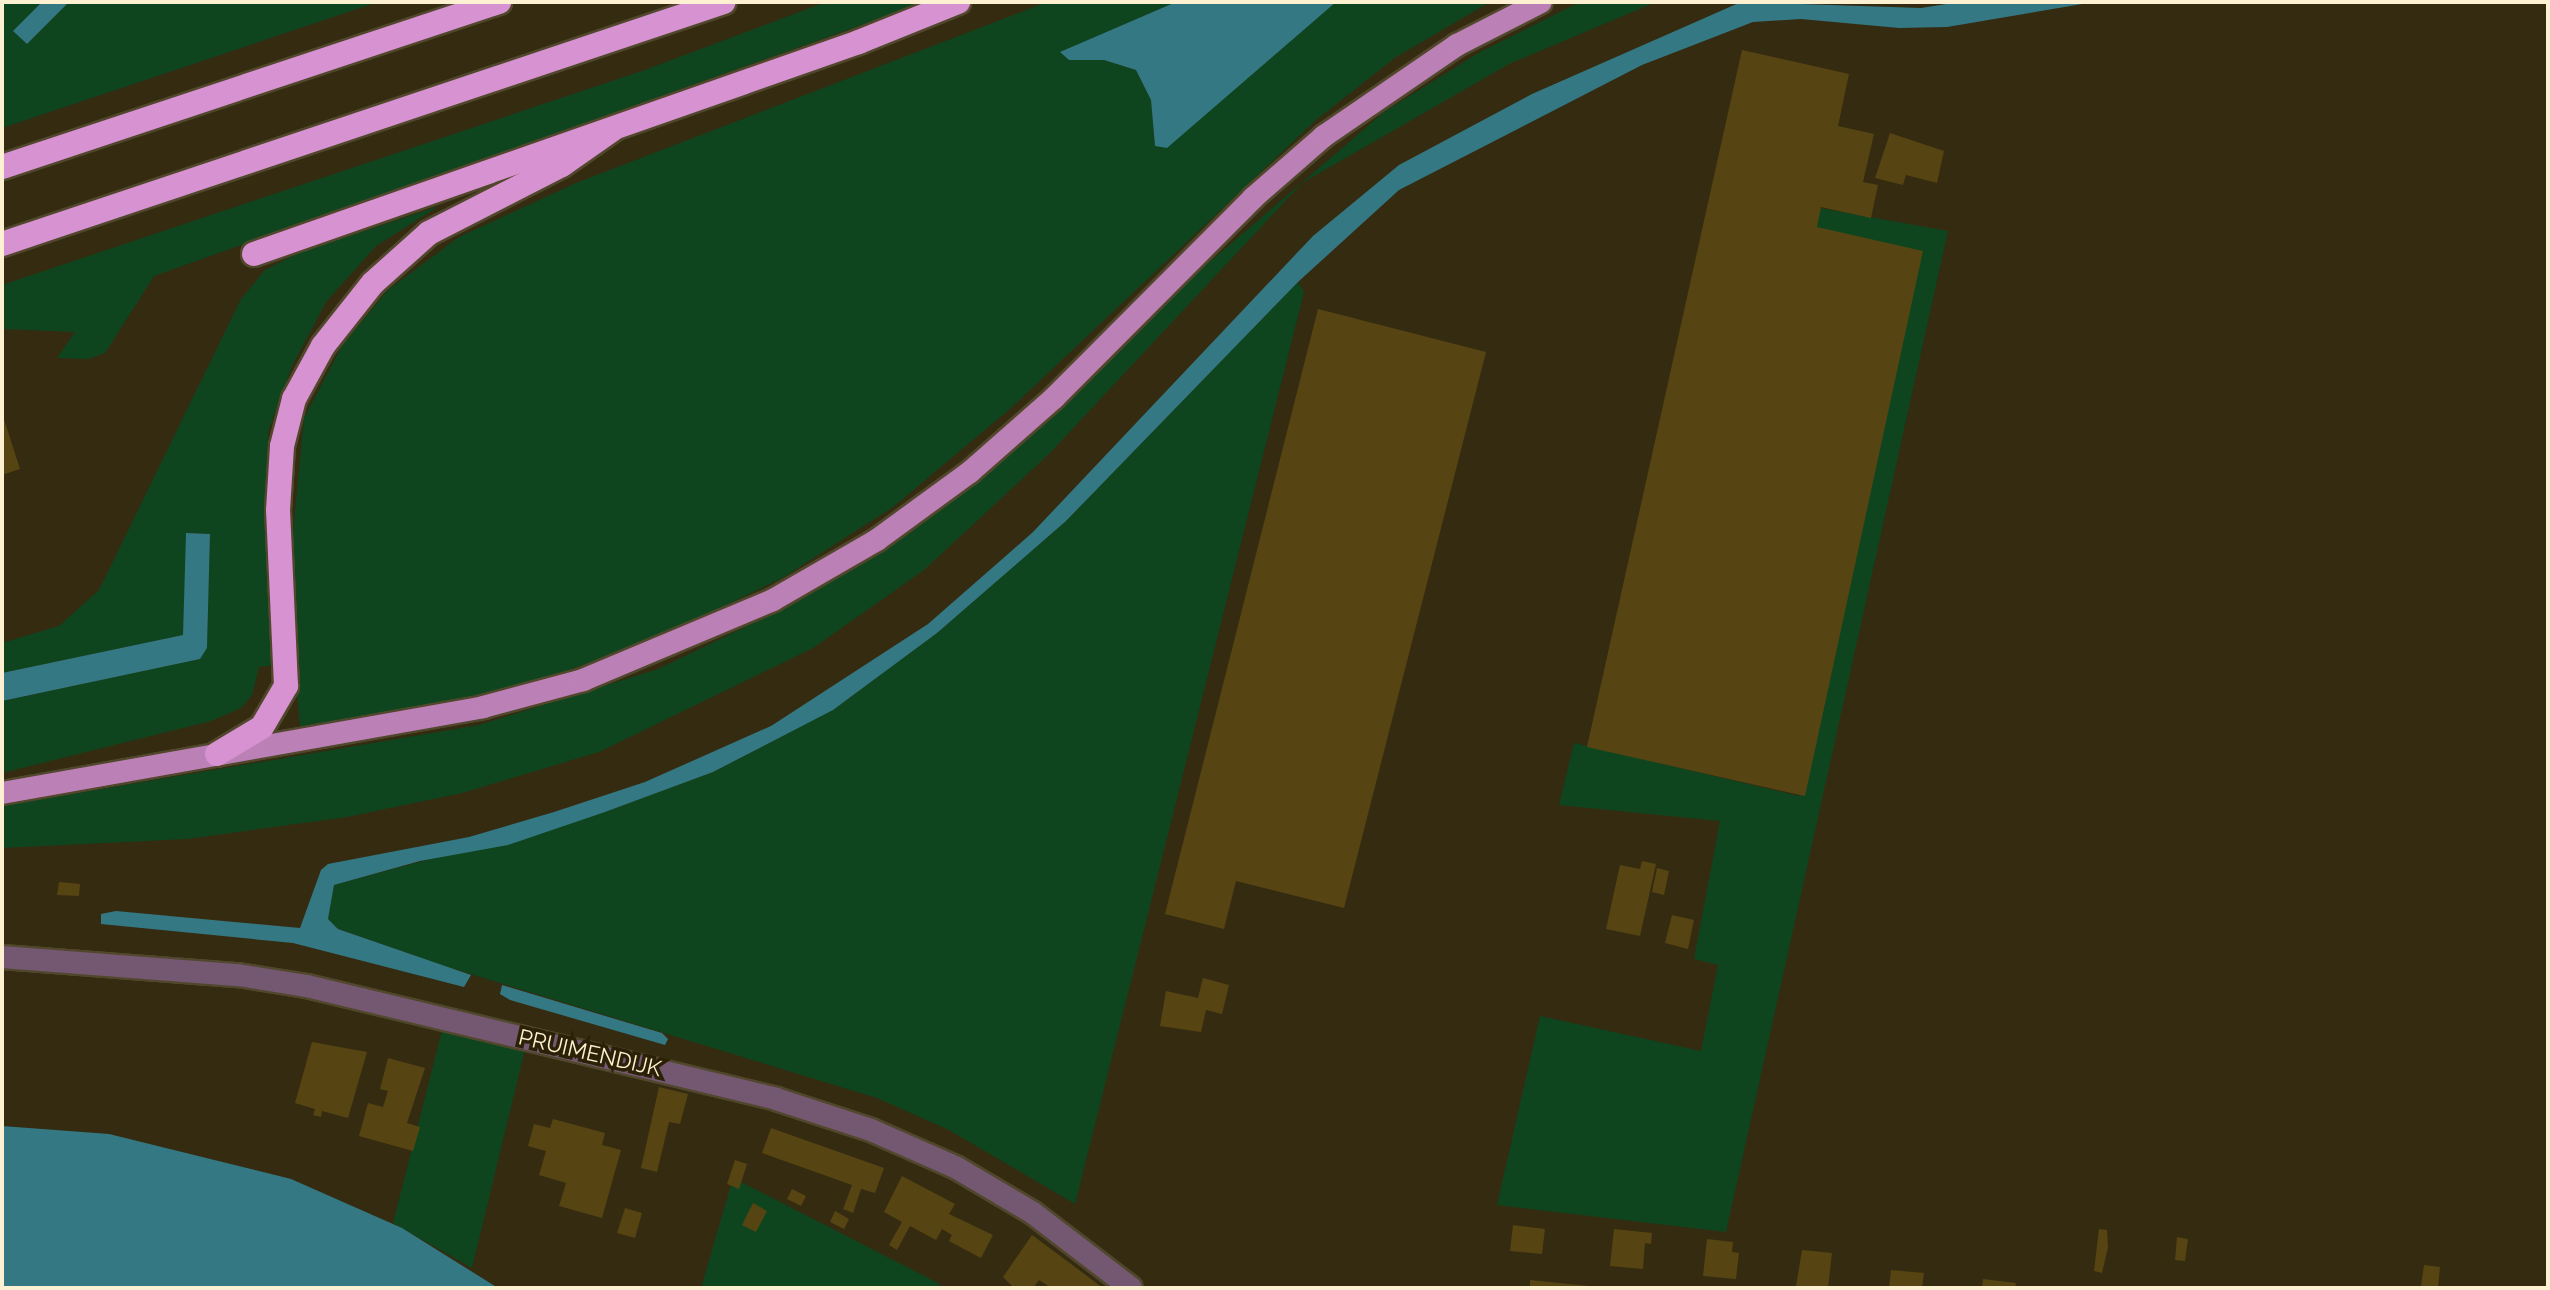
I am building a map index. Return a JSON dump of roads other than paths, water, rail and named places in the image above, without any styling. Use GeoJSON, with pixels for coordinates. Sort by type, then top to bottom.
{"type":"FeatureCollection","features":[{"type":"Feature","properties":{"kind":"highway"},"geometry":{"type":"LineString","coordinates":[[2,167],[499,2]]}},
{"type":"Feature","properties":{"kind":"highway"},"geometry":{"type":"LineString","coordinates":[[2,244],[724,2]]}},
{"type":"Feature","properties":{"kind":"highway"},"geometry":{"type":"LineString","coordinates":[[254,254],[612,130],[958,2]]}},
{"type":"Feature","properties":{"kind":"highway"},"geometry":{"type":"LineString","coordinates":[[217,754],[262,727],[286,686],[278,510],[282,446],[294,399],[323,346],[373,283],[429,233],[562,165],[612,130]]}},
{"type":"Feature","properties":{"kind":"main road"},"geometry":{"type":"LineString","coordinates":[[2,793],[406,724],[583,680],[773,600],[877,540],[970,472],[1054,398],[1242,209],[1324,136],[1457,45],[1541,2]]}},
{"type":"Feature","properties":{"kind":"street","name":"PRUIMENDIJK"},"geometry":{"type":"LineString","coordinates":[[2,957],[238,975],[307,986],[776,1099],[871,1130],[957,1168],[1033,1213],[1131,1288]]}},
{"type":"Feature","properties":{"kind":"water"},"geometry":{"type":"Polygon","coordinates":[[[42,2],[69,2],[27,44],[13,31],[42,2]]]}},
{"type":"Feature","properties":{"kind":"water"},"geometry":{"type":"Polygon","coordinates":[[[1176,2],[1336,2],[1167,148],[1155,146],[1151,100],[1136,70],[1104,60],[1069,60],[1060,52],[1176,2]]]}},
{"type":"Feature","properties":{"kind":"water"},"geometry":{"type":"Polygon","coordinates":[[[1741,2],[1921,8],[1959,2],[2094,2],[1947,27],[1899,28],[1801,19],[1753,22],[1642,65],[1399,190],[1298,282],[1066,521],[937,633],[833,710],[713,772],[605,812],[508,845],[420,861],[334,885],[328,919],[338,929],[471,975],[464,987],[293,943],[101,924],[101,914],[116,911],[300,928],[321,870],[328,864],[469,837],[554,812],[645,782],[771,726],[928,624],[1033,532],[1313,236],[1399,165],[1532,94],[1741,2]]]}},
{"type":"Feature","properties":{"kind":"water"},"geometry":{"type":"Polygon","coordinates":[[[186,533],[210,534],[207,648],[200,659],[2,701],[2,673],[183,635],[186,533]]]}},
{"type":"Feature","properties":{"kind":"water"},"geometry":{"type":"Polygon","coordinates":[[[502,985],[662,1033],[668,1039],[665,1045],[510,1000],[500,994],[502,985]]]}},
{"type":"Feature","properties":{"kind":"water"},"geometry":{"type":"Polygon","coordinates":[[[2,1126],[109,1134],[291,1179],[402,1228],[498,1288],[2,1288],[2,1126]]]}}]}
